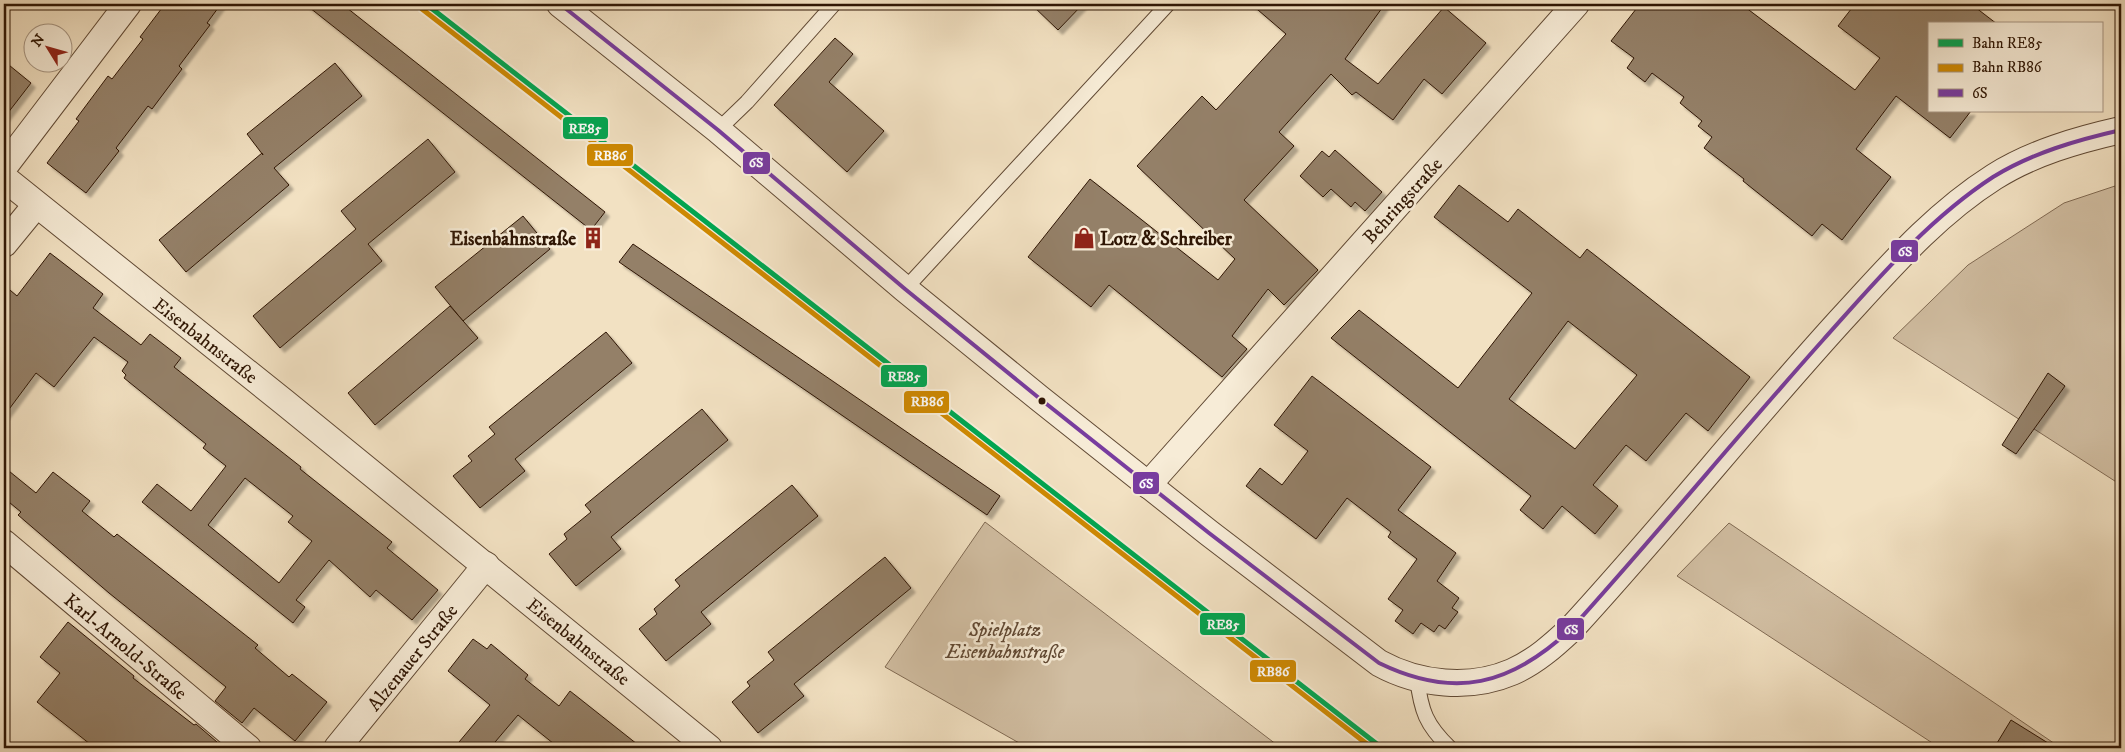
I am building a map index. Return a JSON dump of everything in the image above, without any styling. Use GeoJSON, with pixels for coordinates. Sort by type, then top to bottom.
{"type":"FeatureCollection","features":[{"type":"Feature","properties":{"kind":"street"},"geometry":{"type":"LineString","coordinates":[[4,168],[128,4]]}},
{"type":"Feature","properties":{"kind":"street"},"geometry":{"type":"LineString","coordinates":[[560,4],[718,130],[905,289],[1148,485],[1368,655],[1392,670],[1417,678],[1461,683],[1490,679],[1513,672],[1552,647],[1602,595],[1811,353],[1898,258],[1935,222],[1994,177],[2032,157],[2091,137],[2121,130]]}},
{"type":"Feature","properties":{"kind":"street","name":"Behringstraße"},"geometry":{"type":"LineString","coordinates":[[1148,485],[1576,4]]}},
{"type":"Feature","properties":{"kind":"street","name":"Eisenbahnstraße"},"geometry":{"type":"LineString","coordinates":[[4,178],[710,748]]}},
{"type":"Feature","properties":{"kind":"street"},"geometry":{"type":"LineString","coordinates":[[4,244],[36,205]]}},
{"type":"Feature","properties":{"kind":"street","name":"Karl-Arnold-Straße"},"geometry":{"type":"LineString","coordinates":[[4,543],[248,748]]}},
{"type":"Feature","properties":{"kind":"street","name":"Alzenauer Straße"},"geometry":{"type":"LineString","coordinates":[[337,748],[486,566]]}},
{"type":"Feature","properties":{"kind":"lane"},"geometry":{"type":"LineString","coordinates":[[718,130],[747,102],[834,4]]}},
{"type":"Feature","properties":{"kind":"lane"},"geometry":{"type":"LineString","coordinates":[[905,289],[1168,4]]}},
{"type":"Feature","properties":{"kind":"lane"},"geometry":{"type":"LineString","coordinates":[[1417,678],[1420,705],[1429,725],[1450,748]]}},
{"type":"Feature","properties":{"kind":"green space"},"geometry":{"type":"Polygon","coordinates":[[[2121,184],[2121,485],[1893,338],[1968,265],[2064,203],[2121,184]]]}},
{"type":"Feature","properties":{"kind":"green space","name":"Spielplatz Eisenbahnstraße"},"geometry":{"type":"Polygon","coordinates":[[[985,522],[1281,748],[1028,748],[885,667],[985,522]]]}},
{"type":"Feature","properties":{"kind":"green space"},"geometry":{"type":"Polygon","coordinates":[[[1729,523],[2061,748],[1940,748],[1677,576],[1729,523]]]}},
{"type":"Feature","properties":{"kind":"building"},"geometry":{"type":"Polygon","coordinates":[[[165,4],[221,4],[207,23],[210,25],[179,66],[182,69],[152,109],[148,106],[116,148],[119,151],[86,193],[47,163],[79,121],[76,119],[108,76],[112,79],[143,39],[140,37],[165,4]]]}},
{"type":"Feature","properties":{"kind":"building"},"geometry":{"type":"Polygon","coordinates":[[[305,4],[342,4],[605,212],[591,230],[305,4]]]}},
{"type":"Feature","properties":{"kind":"building"},"geometry":{"type":"Polygon","coordinates":[[[1031,4],[1083,4],[1058,30],[1031,4]]]}},
{"type":"Feature","properties":{"kind":"building"},"geometry":{"type":"Polygon","coordinates":[[[1251,4],[1385,4],[1345,59],[1378,84],[1444,7],[1486,43],[1442,94],[1424,79],[1393,120],[1356,92],[1352,95],[1331,74],[1279,132],[1294,146],[1244,200],[1318,270],[1284,305],[1268,289],[1232,336],[1247,349],[1222,377],[1109,285],[1091,307],[1028,257],[1090,179],[1218,280],[1235,259],[1137,166],[1202,96],[1216,110],[1286,34],[1251,4]]]}},
{"type":"Feature","properties":{"kind":"building"},"geometry":{"type":"Polygon","coordinates":[[[1640,4],[1741,4],[1855,90],[1880,58],[1838,26],[1855,4],[1971,4],[1994,22],[1928,22],[1928,112],[1970,112],[1950,138],[1896,96],[1856,149],[1891,177],[1842,240],[1822,224],[1812,236],[1704,148],[1712,137],[1698,126],[1702,121],[1680,103],[1684,97],[1652,73],[1645,82],[1627,68],[1634,58],[1611,41],[1640,4]]]}},
{"type":"Feature","properties":{"kind":"building"},"geometry":{"type":"Polygon","coordinates":[[[835,38],[853,54],[829,82],[884,131],[847,172],[774,105],[835,38]]]}},
{"type":"Feature","properties":{"kind":"building"},"geometry":{"type":"Polygon","coordinates":[[[4,61],[31,83],[4,118],[4,61]]]}},
{"type":"Feature","properties":{"kind":"building"},"geometry":{"type":"Polygon","coordinates":[[[335,63],[362,96],[274,168],[289,185],[186,272],[159,240],[262,153],[247,134],[335,63]]]}},
{"type":"Feature","properties":{"kind":"building"},"geometry":{"type":"Polygon","coordinates":[[[428,139],[455,172],[368,244],[382,261],[280,348],[253,316],[356,229],[341,211],[428,139]]]}},
{"type":"Feature","properties":{"kind":"building"},"geometry":{"type":"Polygon","coordinates":[[[1335,150],[1382,192],[1365,211],[1355,202],[1351,207],[1331,189],[1323,197],[1300,176],[1322,151],[1329,157],[1335,150]]]}},
{"type":"Feature","properties":{"kind":"building"},"geometry":{"type":"Polygon","coordinates":[[[1459,185],[1508,222],[1518,209],[1580,258],[1587,249],[1750,377],[1708,431],[1686,413],[1646,461],[1626,445],[1593,485],[1618,506],[1595,534],[1562,506],[1543,529],[1520,510],[1531,496],[1331,338],[1359,310],[1458,388],[1532,293],[1434,217],[1459,185]],[[1568,321],[1509,399],[1575,449],[1637,375],[1568,321]]]}},
{"type":"Feature","properties":{"kind":"building"},"geometry":{"type":"Polygon","coordinates":[[[523,216],[550,249],[463,321],[435,287],[523,216]]]}},
{"type":"Feature","properties":{"kind":"building"},"geometry":{"type":"Polygon","coordinates":[[[633,244],[1000,496],[987,515],[619,262],[633,244]]]}},
{"type":"Feature","properties":{"kind":"building"},"geometry":{"type":"Polygon","coordinates":[[[50,253],[103,294],[93,308],[141,345],[150,334],[181,358],[174,367],[301,467],[300,469],[392,542],[387,548],[438,590],[412,620],[376,590],[370,597],[329,560],[296,600],[305,607],[293,623],[142,502],[157,484],[191,511],[226,466],[203,448],[206,444],[124,378],[126,375],[122,371],[128,362],[94,337],[54,387],[36,373],[4,416],[4,285],[17,296],[50,253]],[[245,478],[208,525],[279,583],[312,541],[288,522],[293,516],[245,478]]]}},
{"type":"Feature","properties":{"kind":"building"},"geometry":{"type":"Polygon","coordinates":[[[450,306],[478,338],[375,425],[348,393],[450,306]]]}},
{"type":"Feature","properties":{"kind":"building"},"geometry":{"type":"Polygon","coordinates":[[[606,332],[632,363],[515,459],[525,471],[480,508],[453,476],[472,461],[468,456],[495,434],[489,427],[606,332]]]}},
{"type":"Feature","properties":{"kind":"building"},"geometry":{"type":"Polygon","coordinates":[[[2048,373],[2065,386],[2016,454],[2002,445],[2048,373]]]}},
{"type":"Feature","properties":{"kind":"building"},"geometry":{"type":"Polygon","coordinates":[[[1312,376],[1431,467],[1398,510],[1456,553],[1437,581],[1459,598],[1452,608],[1458,612],[1445,629],[1439,625],[1434,632],[1421,623],[1413,634],[1395,621],[1403,610],[1388,599],[1417,559],[1388,537],[1391,532],[1347,498],[1316,539],[1246,486],[1260,468],[1282,485],[1308,451],[1274,425],[1312,376]]]}},
{"type":"Feature","properties":{"kind":"building"},"geometry":{"type":"Polygon","coordinates":[[[702,409],[728,440],[611,537],[621,549],[576,586],[549,554],[567,539],[564,534],[591,512],[585,505],[702,409]]]}},
{"type":"Feature","properties":{"kind":"building"},"geometry":{"type":"Polygon","coordinates":[[[4,467],[36,493],[53,472],[90,501],[82,511],[114,537],[117,534],[258,645],[255,648],[289,677],[292,674],[327,702],[295,741],[254,708],[242,723],[215,701],[226,687],[109,593],[18,515],[21,512],[4,498],[4,467]]]}},
{"type":"Feature","properties":{"kind":"building"},"geometry":{"type":"Polygon","coordinates":[[[792,485],[818,516],[701,612],[711,624],[666,661],[639,629],[657,614],[654,609],[680,586],[675,580],[792,485]]]}},
{"type":"Feature","properties":{"kind":"building"},"geometry":{"type":"Polygon","coordinates":[[[885,557],[911,588],[794,684],[804,696],[758,733],[732,702],[750,686],[747,682],[774,660],[768,652],[885,557]]]}},
{"type":"Feature","properties":{"kind":"building"},"geometry":{"type":"Polygon","coordinates":[[[68,622],[134,676],[133,678],[194,725],[196,724],[224,748],[95,748],[37,702],[60,673],[40,657],[68,622]]]}},
{"type":"Feature","properties":{"kind":"building"},"geometry":{"type":"Polygon","coordinates":[[[473,639],[487,649],[491,644],[528,675],[525,679],[559,706],[570,691],[642,748],[559,748],[518,715],[490,748],[454,748],[490,705],[448,671],[473,639]]]}},
{"type":"Feature","properties":{"kind":"building"},"geometry":{"type":"Polygon","coordinates":[[[2011,720],[2056,748],[1994,748],[2011,720]]]}},
{"type":"Feature","properties":{"kind":"rail line","name":"RE85"},"geometry":{"type":"LineString","coordinates":[[426,4],[1382,748]]}},
{"type":"Feature","properties":{"kind":"rail line","name":"RB86"},"geometry":{"type":"LineString","coordinates":[[422,9],[1372,748]]}},
{"type":"Feature","properties":{"kind":"transit line","name":"6S"},"geometry":{"type":"LineString","coordinates":[[560,4],[718,130],[905,289],[1039,398],[1209,533],[1379,663],[1407,674],[1433,681],[1457,683],[1481,681],[1504,674],[1549,648],[1571,629],[1862,296],[1946,212],[2008,168],[2039,154],[2071,143],[2121,130]]}},
{"type":"Feature","properties":{"kind":"place","name":"Eisenbahnstraße"},"geometry":{"type":"Point","coordinates":[593,238]}},
{"type":"Feature","properties":{"kind":"place","name":"Lotz & Schreiber"},"geometry":{"type":"Point","coordinates":[1084,238]}}]}
